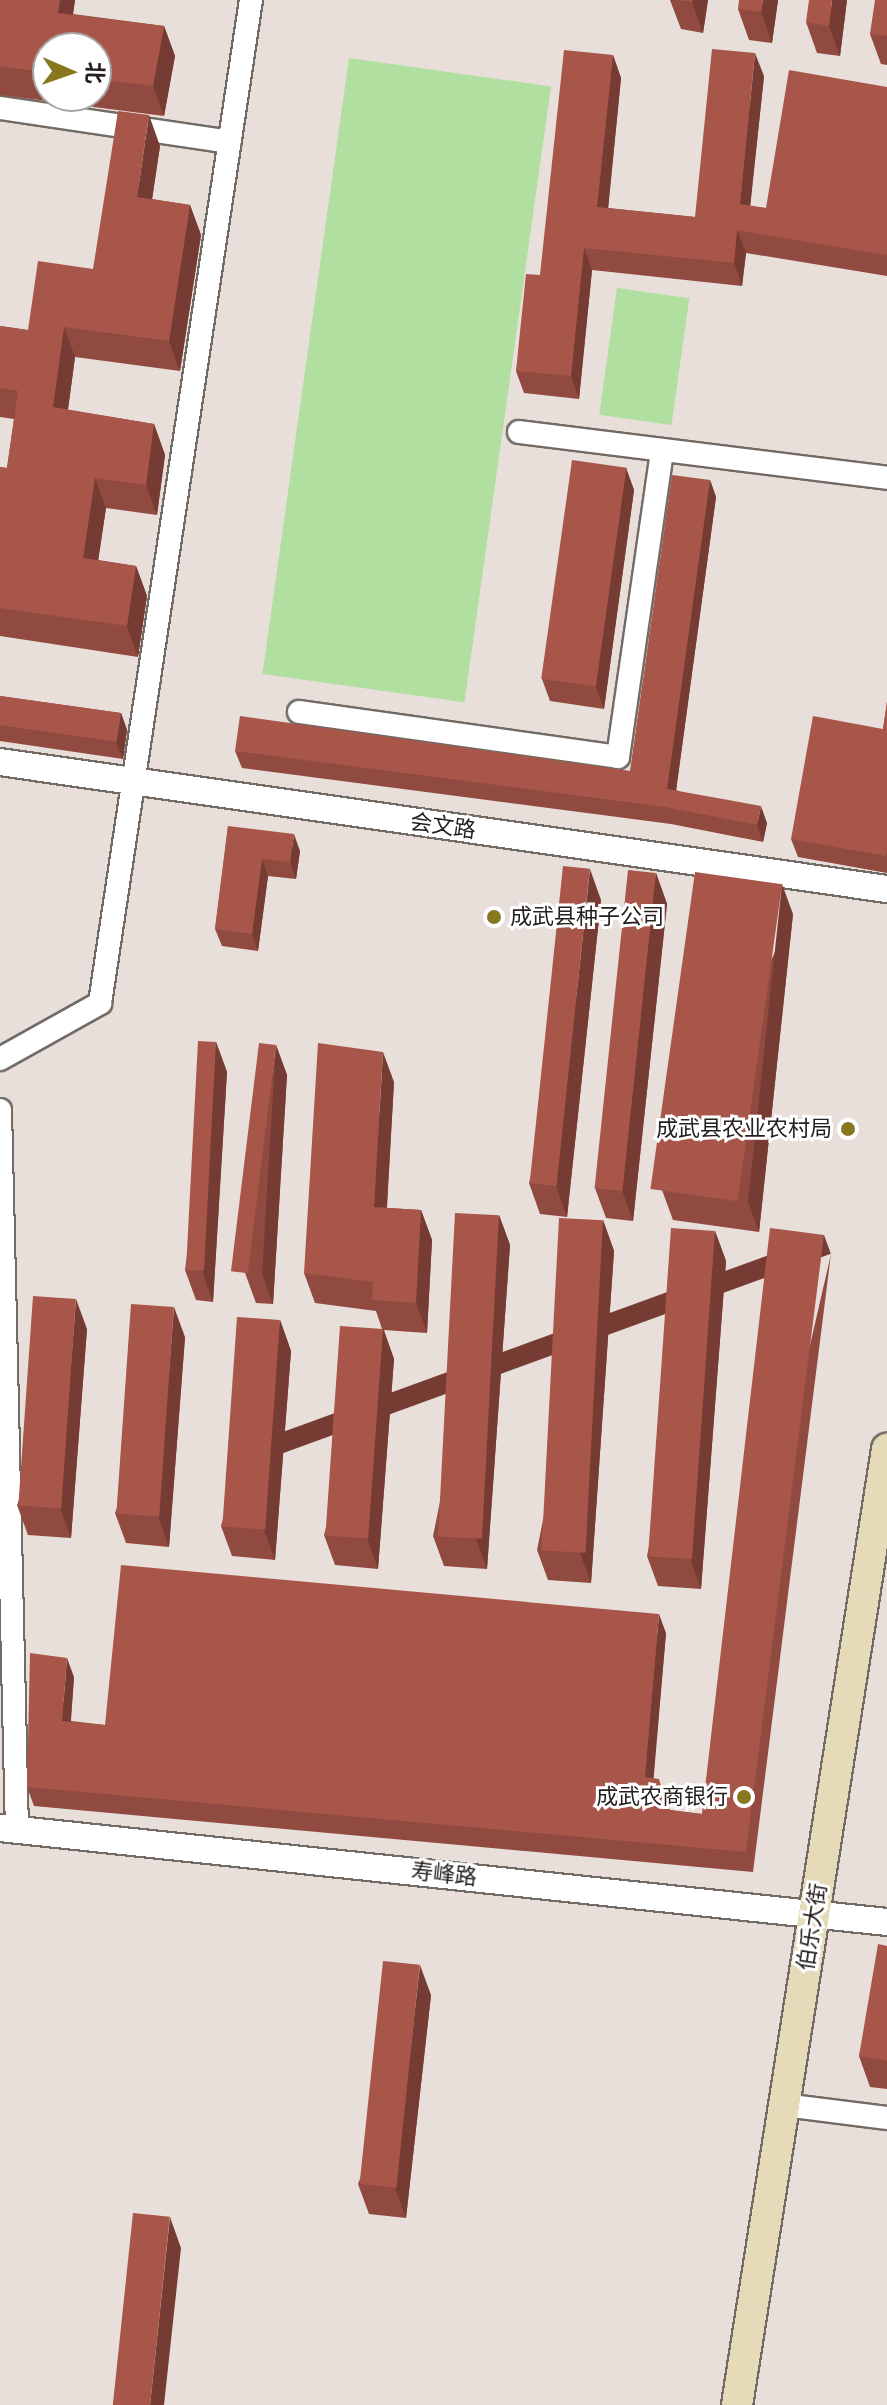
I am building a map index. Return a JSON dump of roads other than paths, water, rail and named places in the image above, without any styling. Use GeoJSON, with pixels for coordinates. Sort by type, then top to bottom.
{"type":"FeatureCollection","features":[{"type":"Feature","properties":{"kind":"main road","name":"伯乐大街"},"geometry":{"type":"LineString","coordinates":[[737,2405],[887,1449]]}},
{"type":"Feature","properties":{"kind":"street"},"geometry":{"type":"LineString","coordinates":[[0,1059],[100,1003],[251,0]]}},
{"type":"Feature","properties":{"kind":"street"},"geometry":{"type":"LineString","coordinates":[[0,108],[230,142]]}},
{"type":"Feature","properties":{"kind":"street"},"geometry":{"type":"LineString","coordinates":[[519,432],[887,478]]}},
{"type":"Feature","properties":{"kind":"street"},"geometry":{"type":"LineString","coordinates":[[299,712],[618,757],[662,450]]}},
{"type":"Feature","properties":{"kind":"street","name":"会文路"},"geometry":{"type":"LineString","coordinates":[[0,762],[887,889]]}},
{"type":"Feature","properties":{"kind":"street"},"geometry":{"type":"LineString","coordinates":[[0,1110],[8,1829]]}},
{"type":"Feature","properties":{"kind":"street","name":"寿峰路"},"geometry":{"type":"LineString","coordinates":[[8,1829],[887,1922]]}},
{"type":"Feature","properties":{"kind":"street"},"geometry":{"type":"LineString","coordinates":[[784,2105],[887,2118]]}},
{"type":"Feature","properties":{"kind":"place","name":"成武县种子公司"},"geometry":{"type":"Point","coordinates":[494,917]}},
{"type":"Feature","properties":{"kind":"place","name":"成武县农业农村局"},"geometry":{"type":"Point","coordinates":[848,1129]}},
{"type":"Feature","properties":{"kind":"place","name":"成武农商银行"},"geometry":{"type":"Point","coordinates":[744,1797]}}]}
